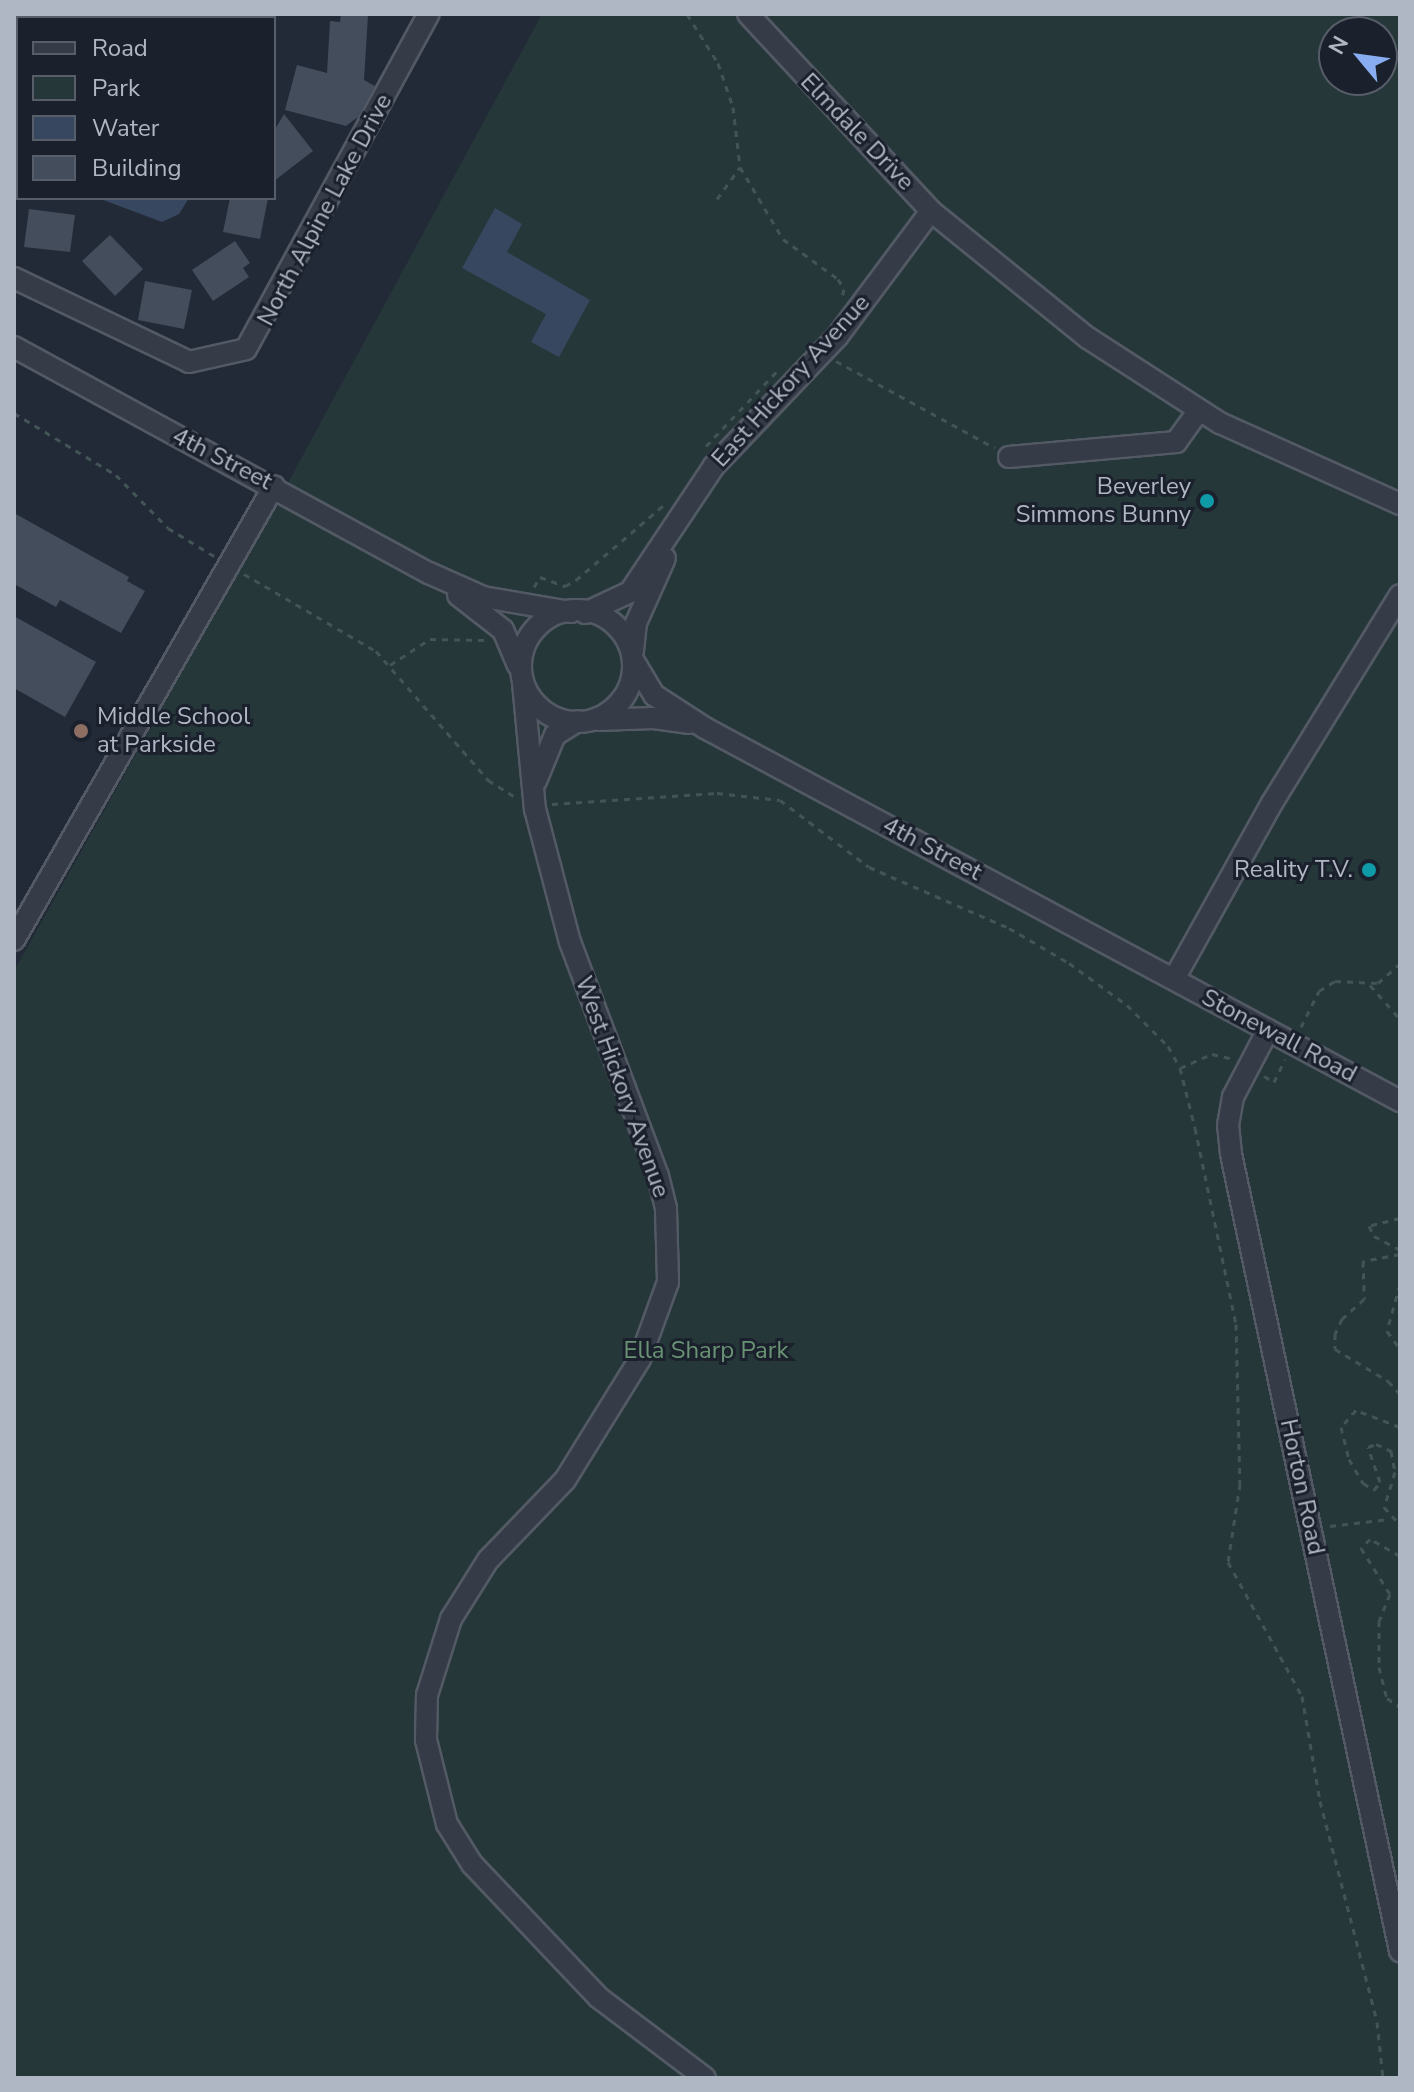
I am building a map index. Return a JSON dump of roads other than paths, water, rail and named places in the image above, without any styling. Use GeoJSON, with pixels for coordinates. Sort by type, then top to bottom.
{"type":"FeatureCollection","features":[{"type":"Feature","properties":{"kind":"street","name":"North Alpine Lake Drive"},"geometry":{"type":"LineString","coordinates":[[14,278],[189,362],[246,349],[429,14]]}},
{"type":"Feature","properties":{"kind":"street","name":"Elmdale Drive"},"geometry":{"type":"LineString","coordinates":[[752,16],[931,211],[1088,338],[1199,410],[1400,504]]}},
{"type":"Feature","properties":{"kind":"street","name":"East Hickory Avenue"},"geometry":{"type":"LineString","coordinates":[[578,612],[630,592],[684,516],[714,466],[837,337],[931,211]]}},
{"type":"Feature","properties":{"kind":"street","name":"4th Street"},"geometry":{"type":"LineString","coordinates":[[14,347],[429,573],[483,597],[578,612]]}},
{"type":"Feature","properties":{"kind":"street"},"geometry":{"type":"LineString","coordinates":[[1003,453],[1176,442],[1199,410]]}},
{"type":"Feature","properties":{"kind":"street"},"geometry":{"type":"LineString","coordinates":[[14,940],[274,486]]}},
{"type":"Feature","properties":{"kind":"street","name":"East Hickory Avenue"},"geometry":{"type":"LineString","coordinates":[[633,656],[636,623],[684,516]]}},
{"type":"Feature","properties":{"kind":"street","name":"4th Street"},"geometry":{"type":"LineString","coordinates":[[429,573],[503,630],[521,678]]}},
{"type":"Feature","properties":{"kind":"street"},"geometry":{"type":"LineString","coordinates":[[1166,975],[1400,595]]}},
{"type":"Feature","properties":{"kind":"street"},"geometry":{"type":"LineString","coordinates":[[578,612],[615,625],[633,656],[624,697],[614,710],[583,721],[546,712],[521,678],[521,652],[533,631],[547,619],[578,612]]}},
{"type":"Feature","properties":{"kind":"street","name":"4th Street"},"geometry":{"type":"LineString","coordinates":[[633,656],[654,695],[705,728],[1166,975]]}},
{"type":"Feature","properties":{"kind":"street","name":"West Hickory Avenue"},"geometry":{"type":"LineString","coordinates":[[521,678],[524,721],[536,781],[535,809],[570,942],[658,1176],[666,1209],[668,1282],[640,1359],[565,1480],[488,1560],[451,1619],[427,1695],[426,1740],[447,1824],[472,1864],[598,1997],[705,2078]]}},
{"type":"Feature","properties":{"kind":"street","name":"4th Street"},"geometry":{"type":"LineString","coordinates":[[583,721],[654,718],[705,728]]}},
{"type":"Feature","properties":{"kind":"street","name":"West Hickory Avenue"},"geometry":{"type":"LineString","coordinates":[[536,781],[555,735],[583,721]]}},
{"type":"Feature","properties":{"kind":"street","name":"Stonewall Road"},"geometry":{"type":"LineString","coordinates":[[1166,975],[1400,1101]]}},
{"type":"Feature","properties":{"kind":"street","name":"Horton Road"},"geometry":{"type":"LineString","coordinates":[[1268,1030],[1233,1097],[1228,1125],[1400,1951]]}},
{"type":"Feature","properties":{"kind":"water"},"geometry":{"type":"Polygon","coordinates":[[[270,14],[271,16],[119,16],[270,14]]]}},
{"type":"Feature","properties":{"kind":"water"},"geometry":{"type":"Polygon","coordinates":[[[103,200],[188,200],[179,214],[162,222],[103,200]]]}},
{"type":"Feature","properties":{"kind":"water"},"geometry":{"type":"Polygon","coordinates":[[[495,208],[522,224],[507,252],[590,300],[559,357],[531,342],[546,314],[462,268],[495,208]]]}},
{"type":"Feature","properties":{"kind":"place","name":"Beverley Simmons Bunny"},"geometry":{"type":"Point","coordinates":[1207,501]}},
{"type":"Feature","properties":{"kind":"place","name":"Middle School at Parkside"},"geometry":{"type":"Point","coordinates":[81,731]}},
{"type":"Feature","properties":{"kind":"place","name":"Reality T.V."},"geometry":{"type":"Point","coordinates":[1369,870]}},
{"type":"Feature","properties":{"kind":"park label","name":"Ella Sharp Park"},"geometry":{"type":"Point","coordinates":[706,1351]}}]}
